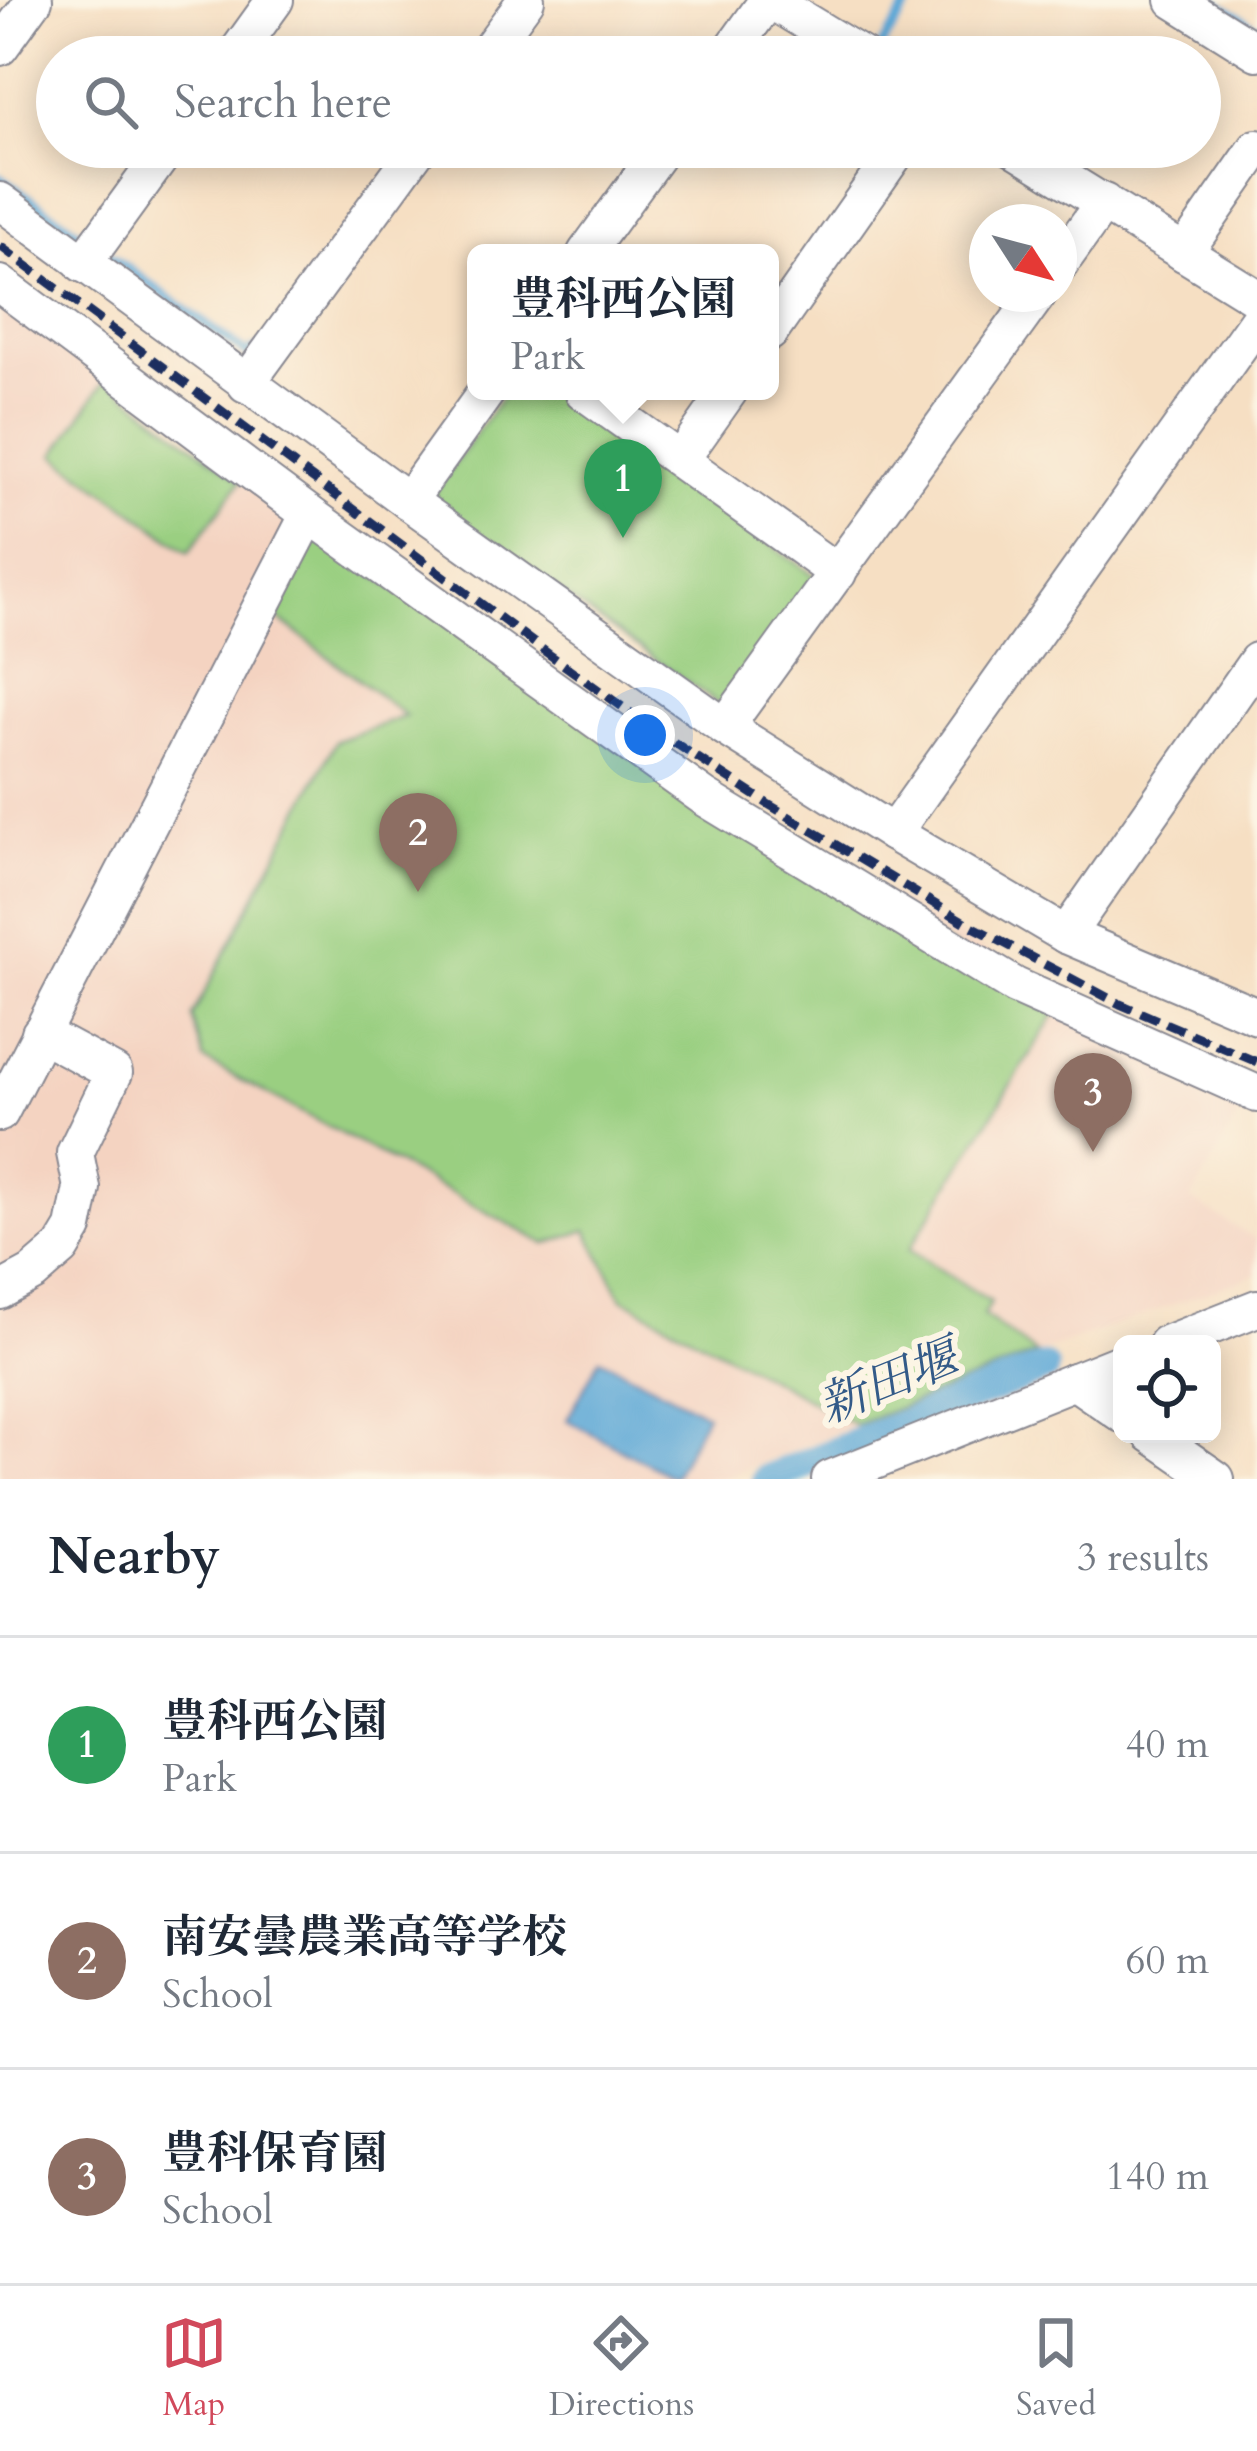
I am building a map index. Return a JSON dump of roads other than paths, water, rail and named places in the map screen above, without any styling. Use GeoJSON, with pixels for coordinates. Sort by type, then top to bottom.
{"type":"FeatureCollection","features":[{"type":"Feature","properties":{"kind":"street"},"geometry":{"type":"LineString","coordinates":[[0,47],[34,0]]}},
{"type":"Feature","properties":{"kind":"street"},"geometry":{"type":"LineString","coordinates":[[249,36],[275,0]]}},
{"type":"Feature","properties":{"kind":"street"},"geometry":{"type":"LineString","coordinates":[[499,36],[526,0]]}},
{"type":"Feature","properties":{"kind":"street"},"geometry":{"type":"LineString","coordinates":[[742,36],[769,0],[829,36]]}},
{"type":"Feature","properties":{"kind":"street"},"geometry":{"type":"LineString","coordinates":[[1174,0],[1257,52]]}},
{"type":"Feature","properties":{"kind":"street"},"geometry":{"type":"LineString","coordinates":[[1184,253],[1257,148]]}},
{"type":"Feature","properties":{"kind":"street"},"geometry":{"type":"LineString","coordinates":[[83,264],[153,168]]}},
{"type":"Feature","properties":{"kind":"street"},"geometry":{"type":"LineString","coordinates":[[246,384],[404,168]]}},
{"type":"Feature","properties":{"kind":"street"},"geometry":{"type":"LineString","coordinates":[[592,244],[647,168]]}},
{"type":"Feature","properties":{"kind":"street"},"geometry":{"type":"LineString","coordinates":[[779,319],[885,168]]}},
{"type":"Feature","properties":{"kind":"street"},"geometry":{"type":"LineString","coordinates":[[1048,168],[1257,298]]}},
{"type":"Feature","properties":{"kind":"street"},"geometry":{"type":"LineString","coordinates":[[0,201],[246,384],[725,727],[1066,934],[1251,1003]]}},
{"type":"Feature","properties":{"kind":"street"},"geometry":{"type":"LineString","coordinates":[[1077,240],[1104,202]]}},
{"type":"Feature","properties":{"kind":"street"},"geometry":{"type":"LineString","coordinates":[[0,284],[310,514],[723,808],[1016,986],[1257,1094]]}},
{"type":"Feature","properties":{"kind":"street"},"geometry":{"type":"LineString","coordinates":[[725,727],[1025,312]]}},
{"type":"Feature","properties":{"kind":"street"},"geometry":{"type":"LineString","coordinates":[[893,833],[1257,321]]}},
{"type":"Feature","properties":{"kind":"street"},"geometry":{"type":"LineString","coordinates":[[408,501],[481,400]]}},
{"type":"Feature","properties":{"kind":"street"},"geometry":{"type":"LineString","coordinates":[[596,400],[838,572]]}},
{"type":"Feature","properties":{"kind":"street"},"geometry":{"type":"LineString","coordinates":[[681,460],[723,400]]}},
{"type":"Feature","properties":{"kind":"street"},"geometry":{"type":"LineString","coordinates":[[0,1113],[310,514]]}},
{"type":"Feature","properties":{"kind":"street"},"geometry":{"type":"LineString","coordinates":[[1066,934],[1257,661]]}},
{"type":"Feature","properties":{"kind":"street"},"geometry":{"type":"LineString","coordinates":[[0,1291],[33,1274],[62,1248],[74,1228],[82,1188],[75,1153],[114,1073],[40,1034]]}},
{"type":"Feature","properties":{"kind":"street"},"geometry":{"type":"LineString","coordinates":[[1190,1335],[1255,1311]]}},
{"type":"Feature","properties":{"kind":"street"},"geometry":{"type":"LineString","coordinates":[[830,1479],[1113,1366]]}},
{"type":"Feature","properties":{"kind":"street"},"geometry":{"type":"LineString","coordinates":[[1074,1381],[1113,1408]]}},
{"type":"Feature","properties":{"kind":"street"},"geometry":{"type":"LineString","coordinates":[[1162,1443],[1203,1475]]}},
{"type":"Feature","properties":{"kind":"water"},"geometry":{"type":"Polygon","coordinates":[[[600,1358],[706,1414],[673,1477],[567,1420],[600,1358]]]}},
{"type":"Feature","properties":{"kind":"waterway"},"geometry":{"type":"LineString","coordinates":[[888,36],[912,0]]}},
{"type":"Feature","properties":{"kind":"waterway"},"geometry":{"type":"LineString","coordinates":[[1212,0],[1257,28]]}},
{"type":"Feature","properties":{"kind":"waterway"},"geometry":{"type":"LineString","coordinates":[[0,177],[89,240]]}},
{"type":"Feature","properties":{"kind":"waterway"},"geometry":{"type":"LineString","coordinates":[[102,250],[249,355],[253,349]]}},
{"type":"Feature","properties":{"kind":"waterway","name":"新田堰"},"geometry":{"type":"LineString","coordinates":[[766,1479],[1044,1368]]}},
{"type":"Feature","properties":{"kind":"railway"},"geometry":{"type":"LineString","coordinates":[[0,246],[550,655],[768,804],[968,924],[1120,1004],[1257,1062]]}},
{"type":"Feature","properties":{"kind":"place","name":"豊科西公園"},"geometry":{"type":"Point","coordinates":[623,538]}},
{"type":"Feature","properties":{"kind":"place","name":"南安曇農業高等学校"},"geometry":{"type":"Point","coordinates":[418,892]}},
{"type":"Feature","properties":{"kind":"place","name":"豊科保育園"},"geometry":{"type":"Point","coordinates":[1093,1152]}}]}
